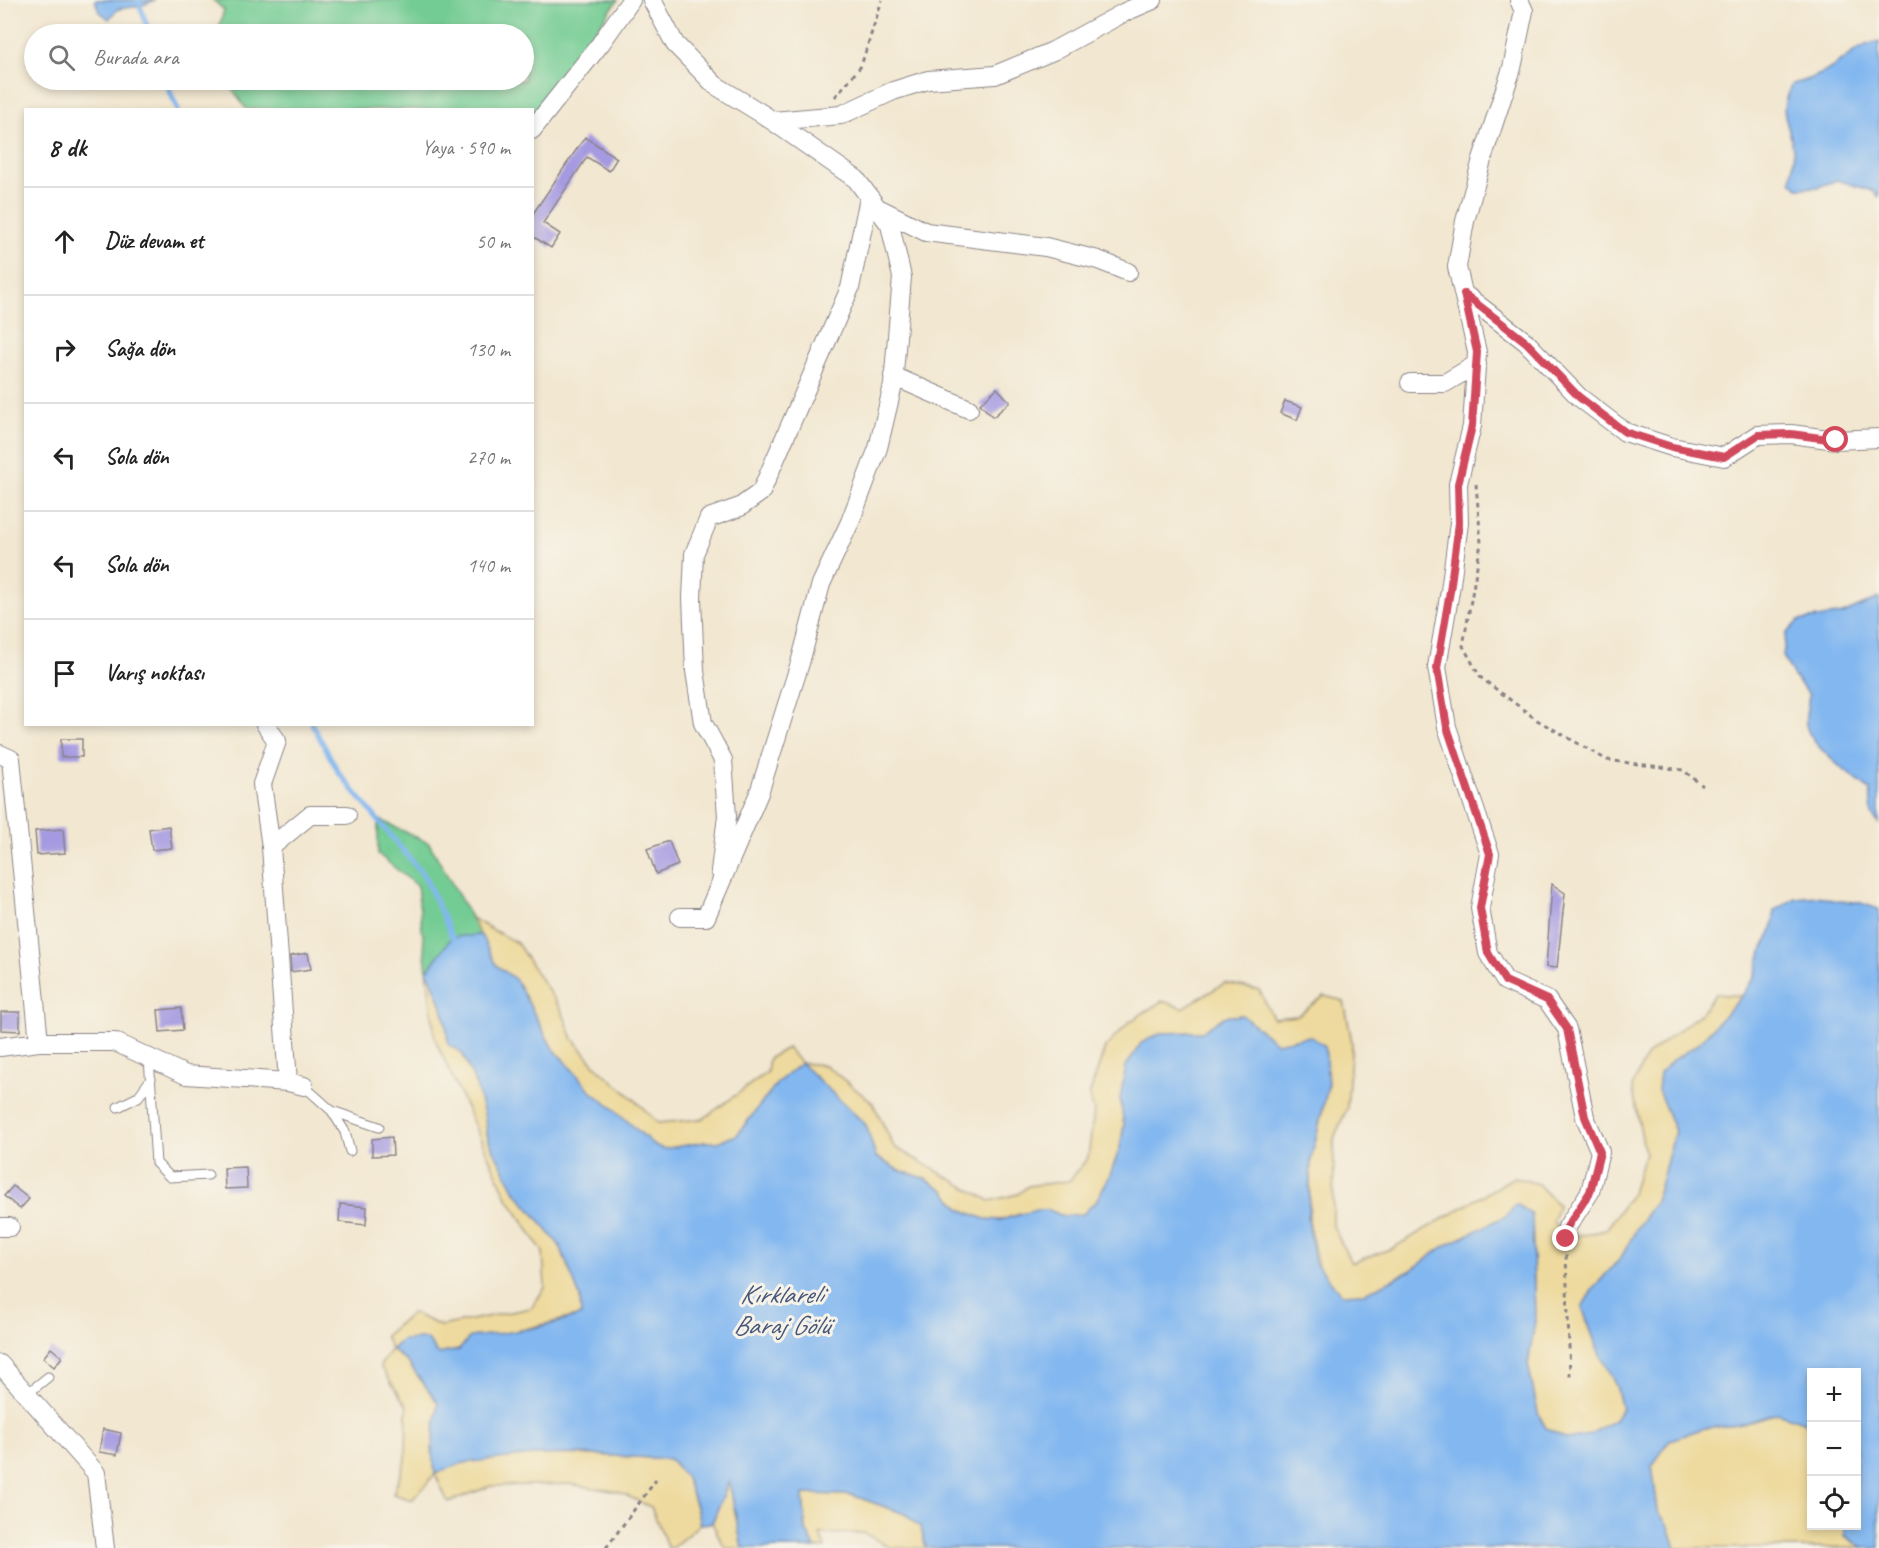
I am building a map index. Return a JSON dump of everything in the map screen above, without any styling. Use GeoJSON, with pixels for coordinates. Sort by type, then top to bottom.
{"type":"FeatureCollection","features":[{"type":"Feature","properties":{"kind":"street"},"geometry":{"type":"LineString","coordinates":[[534,127],[601,43],[631,0]]}},
{"type":"Feature","properties":{"kind":"street"},"geometry":{"type":"LineString","coordinates":[[652,0],[675,44],[715,85],[773,121],[856,179],[890,225],[902,277],[893,376],[878,448],[850,522],[821,584],[797,674],[763,782],[706,917],[680,917]]}},
{"type":"Feature","properties":{"kind":"street"},"geometry":{"type":"LineString","coordinates":[[773,121],[841,115],[893,91],[928,80],[995,75],[1053,51],[1125,12],[1153,0]]}},
{"type":"Feature","properties":{"kind":"street"},"geometry":{"type":"LineString","coordinates":[[1519,0],[1524,11],[1512,68],[1483,156],[1465,221],[1457,267],[1477,352],[1472,426],[1458,484],[1459,523],[1437,668],[1447,727],[1490,854],[1480,908],[1488,953],[1505,981],[1547,1000],[1567,1029],[1585,1117],[1600,1152],[1590,1192],[1567,1227],[1566,1239]]}},
{"type":"Feature","properties":{"kind":"street"},"geometry":{"type":"LineString","coordinates":[[873,202],[926,232],[1046,247],[1098,260],[1128,272]]}},
{"type":"Feature","properties":{"kind":"street"},"geometry":{"type":"LineString","coordinates":[[718,890],[727,816],[723,760],[703,723],[695,671],[692,598],[694,554],[709,518],[740,507],[761,492],[850,288],[873,202]]}},
{"type":"Feature","properties":{"kind":"street"},"geometry":{"type":"LineString","coordinates":[[1464,294],[1526,342],[1579,397],[1625,432],[1672,447],[1724,457],[1758,435],[1791,434],[1836,440],[1879,438]]}},
{"type":"Feature","properties":{"kind":"street"},"geometry":{"type":"LineString","coordinates":[[1410,383],[1445,383],[1476,364]]}},
{"type":"Feature","properties":{"kind":"street"},"geometry":{"type":"LineString","coordinates":[[893,376],[969,409]]}},
{"type":"Feature","properties":{"kind":"street"},"geometry":{"type":"LineString","coordinates":[[0,1047],[39,1042],[115,1042],[186,1075],[296,1084],[271,847],[262,784],[277,741],[266,726]]}},
{"type":"Feature","properties":{"kind":"street"},"geometry":{"type":"LineString","coordinates":[[0,754],[11,759],[39,1042]]}},
{"type":"Feature","properties":{"kind":"street"},"geometry":{"type":"LineString","coordinates":[[271,847],[310,814],[347,814]]}},
{"type":"Feature","properties":{"kind":"street"},"geometry":{"type":"LineString","coordinates":[[0,1364],[96,1473],[105,1548]]}},
{"type":"Feature","properties":{"kind":"lane"},"geometry":{"type":"LineString","coordinates":[[149,1058],[156,1163],[170,1177],[208,1175]]}},
{"type":"Feature","properties":{"kind":"lane"},"geometry":{"type":"LineString","coordinates":[[118,1107],[138,1097],[151,1078]]}},
{"type":"Feature","properties":{"kind":"lane"},"geometry":{"type":"LineString","coordinates":[[296,1084],[332,1111],[379,1127]]}},
{"type":"Feature","properties":{"kind":"lane"},"geometry":{"type":"LineString","coordinates":[[332,1111],[345,1132],[350,1151]]}},
{"type":"Feature","properties":{"kind":"lane"},"geometry":{"type":"LineString","coordinates":[[27,1394],[48,1377]]}},
{"type":"Feature","properties":{"kind":"path"},"geometry":{"type":"LineString","coordinates":[[819,117],[861,66],[882,0]]}},
{"type":"Feature","properties":{"kind":"path"},"geometry":{"type":"LineString","coordinates":[[1465,454],[1477,486],[1482,543],[1463,646],[1480,676],[1537,720],[1607,760],[1683,770],[1703,786]]}},
{"type":"Feature","properties":{"kind":"path"},"geometry":{"type":"LineString","coordinates":[[1566,1239],[1570,1377]]}},
{"type":"Feature","properties":{"kind":"path"},"geometry":{"type":"LineString","coordinates":[[606,1548],[656,1480]]}},
{"type":"Feature","properties":{"kind":"green space"},"geometry":{"type":"Polygon","coordinates":[[[213,0],[618,0],[534,115],[534,108],[245,108],[233,90],[534,90],[534,24],[220,24],[224,10],[213,0]]]}},
{"type":"Feature","properties":{"kind":"green space"},"geometry":{"type":"Polygon","coordinates":[[[378,819],[429,843],[481,935],[452,937],[427,971],[417,886],[378,854],[378,819]]]}},
{"type":"Feature","properties":{"kind":"sand"},"geometry":{"type":"Polygon","coordinates":[[[471,918],[517,943],[562,1011],[573,1039],[599,1069],[658,1123],[703,1119],[767,1072],[769,1058],[787,1048],[801,1063],[825,1065],[873,1103],[894,1147],[990,1201],[1018,1194],[1028,1186],[1069,1181],[1088,1158],[1094,1111],[1089,1096],[1105,1048],[1129,1022],[1162,1001],[1183,1008],[1225,983],[1259,990],[1273,1018],[1297,1016],[1324,996],[1344,1001],[1352,1042],[1347,1108],[1334,1138],[1333,1226],[1351,1263],[1393,1248],[1514,1177],[1538,1184],[1558,1205],[1553,1222],[1566,1239],[1606,1230],[1632,1193],[1645,1153],[1632,1086],[1647,1055],[1701,1013],[1715,994],[1742,996],[1698,1044],[1672,1061],[1658,1090],[1675,1131],[1656,1201],[1637,1228],[1622,1256],[1593,1289],[1582,1307],[1599,1353],[1616,1385],[1622,1409],[1615,1420],[1589,1435],[1567,1439],[1546,1428],[1538,1413],[1528,1364],[1535,1321],[1532,1215],[1516,1204],[1506,1216],[1443,1247],[1410,1271],[1365,1293],[1341,1294],[1318,1266],[1309,1221],[1311,1159],[1328,1086],[1325,1046],[1310,1036],[1277,1043],[1242,1015],[1224,1017],[1202,1032],[1161,1033],[1120,1098],[1124,1125],[1120,1148],[1110,1175],[1096,1201],[1084,1214],[1063,1216],[1049,1210],[1020,1214],[1001,1220],[985,1219],[960,1209],[944,1190],[924,1178],[898,1170],[876,1157],[866,1125],[801,1064],[778,1082],[737,1135],[717,1142],[663,1149],[653,1145],[592,1092],[552,1047],[516,980],[496,965],[471,918]]]}},
{"type":"Feature","properties":{"kind":"sand"},"geometry":{"type":"Polygon","coordinates":[[[427,971],[442,1006],[448,1044],[462,1053],[476,1085],[485,1117],[488,1139],[560,1246],[580,1297],[581,1315],[509,1333],[470,1337],[459,1350],[438,1354],[427,1339],[402,1340],[392,1350],[409,1364],[438,1403],[432,1449],[435,1474],[412,1500],[393,1494],[406,1459],[407,1406],[380,1366],[391,1349],[385,1336],[412,1313],[441,1326],[531,1308],[545,1288],[543,1252],[507,1197],[435,1039],[427,971]]]}},
{"type":"Feature","properties":{"kind":"sand"},"geometry":{"type":"Polygon","coordinates":[[[1778,1413],[1806,1423],[1807,1530],[1845,1530],[1845,1536],[1863,1548],[1676,1548],[1669,1527],[1658,1511],[1652,1465],[1670,1440],[1704,1428],[1738,1425],[1778,1413]]]}},
{"type":"Feature","properties":{"kind":"sand"},"geometry":{"type":"Polygon","coordinates":[[[568,1454],[670,1459],[686,1478],[700,1524],[672,1548],[668,1548],[651,1507],[619,1492],[569,1484],[491,1486],[448,1502],[435,1474],[466,1462],[517,1456],[568,1454]]]}},
{"type":"Feature","properties":{"kind":"sand"},"geometry":{"type":"Polygon","coordinates":[[[729,1480],[742,1548],[725,1548],[712,1523],[729,1480]]]}},
{"type":"Feature","properties":{"kind":"sand"},"geometry":{"type":"Polygon","coordinates":[[[802,1494],[851,1495],[905,1514],[921,1528],[926,1548],[891,1548],[864,1533],[820,1534],[825,1548],[815,1548],[806,1530],[802,1494]]]}},
{"type":"Feature","properties":{"kind":"water"},"geometry":{"type":"Polygon","coordinates":[[[95,0],[155,0],[140,6],[118,9],[109,19],[99,11],[95,0]]]}},
{"type":"Feature","properties":{"kind":"water"},"geometry":{"type":"Polygon","coordinates":[[[1879,41],[1879,197],[1873,191],[1837,180],[1818,187],[1798,188],[1791,181],[1794,152],[1784,110],[1787,94],[1792,84],[1819,75],[1857,50],[1879,41]]]}},
{"type":"Feature","properties":{"kind":"water"},"geometry":{"type":"Polygon","coordinates":[[[1879,598],[1879,824],[1872,815],[1870,790],[1832,760],[1814,741],[1806,724],[1809,695],[1793,675],[1783,656],[1786,634],[1798,621],[1843,614],[1879,598]]]}},
{"type":"Feature","properties":{"kind":"water","name":"Kırklareli Baraj Gölü"},"geometry":{"type":"Polygon","coordinates":[[[1818,896],[1835,901],[1858,902],[1879,909],[1879,1548],[1863,1548],[1845,1535],[1845,1530],[1861,1530],[1861,1368],[1807,1368],[1807,1425],[1778,1413],[1738,1425],[1704,1428],[1670,1440],[1652,1466],[1658,1511],[1669,1527],[1676,1548],[926,1548],[921,1528],[905,1514],[852,1495],[803,1494],[806,1530],[815,1548],[742,1548],[729,1481],[712,1523],[700,1524],[686,1478],[670,1459],[580,1454],[533,1455],[463,1463],[435,1474],[432,1449],[438,1403],[409,1364],[392,1349],[402,1340],[427,1339],[438,1354],[459,1350],[470,1337],[540,1327],[581,1315],[580,1297],[560,1246],[515,1191],[488,1139],[485,1117],[476,1085],[462,1053],[448,1044],[442,1006],[427,971],[452,937],[481,935],[496,965],[516,980],[552,1047],[592,1092],[653,1144],[663,1149],[717,1142],[737,1135],[778,1082],[801,1063],[866,1125],[876,1157],[898,1170],[924,1178],[944,1190],[960,1209],[985,1219],[1001,1220],[1036,1210],[1049,1210],[1063,1216],[1083,1214],[1096,1201],[1110,1175],[1120,1148],[1124,1125],[1120,1098],[1126,1066],[1141,1043],[1161,1033],[1202,1032],[1224,1017],[1242,1015],[1277,1043],[1310,1036],[1325,1046],[1328,1086],[1311,1159],[1308,1218],[1315,1263],[1341,1294],[1365,1293],[1410,1271],[1443,1247],[1506,1216],[1516,1204],[1532,1215],[1535,1321],[1528,1364],[1538,1413],[1546,1428],[1567,1439],[1589,1435],[1615,1420],[1622,1409],[1616,1385],[1599,1353],[1582,1307],[1593,1289],[1622,1256],[1637,1228],[1656,1201],[1675,1131],[1658,1090],[1660,1073],[1672,1061],[1698,1044],[1742,996],[1755,976],[1763,948],[1772,930],[1775,910],[1795,898],[1818,896]]]}},
{"type":"Feature","properties":{"kind":"building"},"geometry":{"type":"Polygon","coordinates":[[[585,137],[617,158],[609,171],[587,157],[543,223],[560,234],[551,248],[534,237],[534,212],[585,137]]]}},
{"type":"Feature","properties":{"kind":"building"},"geometry":{"type":"Polygon","coordinates":[[[997,388],[1010,402],[993,417],[980,404],[997,388]]]}},
{"type":"Feature","properties":{"kind":"building"},"geometry":{"type":"Polygon","coordinates":[[[1285,401],[1302,407],[1297,420],[1280,413],[1285,401]]]}},
{"type":"Feature","properties":{"kind":"building"},"geometry":{"type":"Polygon","coordinates":[[[61,739],[82,739],[82,757],[61,757],[61,739]]]}},
{"type":"Feature","properties":{"kind":"building"},"geometry":{"type":"Polygon","coordinates":[[[169,826],[172,848],[152,850],[149,829],[169,826]]]}},
{"type":"Feature","properties":{"kind":"building"},"geometry":{"type":"Polygon","coordinates":[[[63,829],[65,853],[37,855],[35,831],[63,829]]]}},
{"type":"Feature","properties":{"kind":"building"},"geometry":{"type":"Polygon","coordinates":[[[669,841],[678,865],[656,874],[647,849],[669,841]]]}},
{"type":"Feature","properties":{"kind":"building"},"geometry":{"type":"Polygon","coordinates":[[[1552,884],[1565,893],[1557,968],[1546,967],[1552,884]]]}},
{"type":"Feature","properties":{"kind":"building"},"geometry":{"type":"Polygon","coordinates":[[[308,953],[311,969],[291,972],[290,956],[308,953]]]}},
{"type":"Feature","properties":{"kind":"building"},"geometry":{"type":"Polygon","coordinates":[[[181,1008],[183,1030],[160,1032],[158,1010],[181,1008]]]}},
{"type":"Feature","properties":{"kind":"building"},"geometry":{"type":"Polygon","coordinates":[[[1,1012],[20,1012],[20,1031],[1,1030],[1,1012]]]}},
{"type":"Feature","properties":{"kind":"building"},"geometry":{"type":"Polygon","coordinates":[[[392,1137],[393,1155],[372,1156],[372,1139],[392,1137]]]}},
{"type":"Feature","properties":{"kind":"building"},"geometry":{"type":"Polygon","coordinates":[[[246,1167],[247,1188],[225,1189],[224,1168],[246,1167]]]}},
{"type":"Feature","properties":{"kind":"building"},"geometry":{"type":"Polygon","coordinates":[[[13,1186],[29,1199],[20,1209],[4,1196],[13,1186]]]}},
{"type":"Feature","properties":{"kind":"building"},"geometry":{"type":"Polygon","coordinates":[[[340,1204],[367,1207],[366,1225],[339,1222],[340,1204]]]}},
{"type":"Feature","properties":{"kind":"building"},"geometry":{"type":"Polygon","coordinates":[[[51,1348],[62,1357],[54,1367],[43,1358],[51,1348]]]}},
{"type":"Feature","properties":{"kind":"building"},"geometry":{"type":"Polygon","coordinates":[[[103,1429],[121,1433],[117,1455],[99,1452],[103,1429]]]}},
{"type":"Feature","properties":{"kind":"waterway"},"geometry":{"type":"LineString","coordinates":[[138,0],[146,24]]}},
{"type":"Feature","properties":{"kind":"waterway"},"geometry":{"type":"LineString","coordinates":[[169,90],[177,108]]}},
{"type":"Feature","properties":{"kind":"waterway"},"geometry":{"type":"LineString","coordinates":[[313,726],[339,773],[425,877],[452,937]]}},
{"type":"Feature","properties":{"kind":"route"},"geometry":{"type":"LineString","coordinates":[[1566,1239],[1567,1227],[1590,1192],[1600,1152],[1585,1117],[1567,1029],[1547,1000],[1505,981],[1488,953],[1480,908],[1490,854],[1447,727],[1437,668],[1459,523],[1458,484],[1472,426],[1477,352],[1464,294],[1526,342],[1579,397],[1625,432],[1672,447],[1724,457],[1758,435],[1791,434],[1836,440]]}}]}
